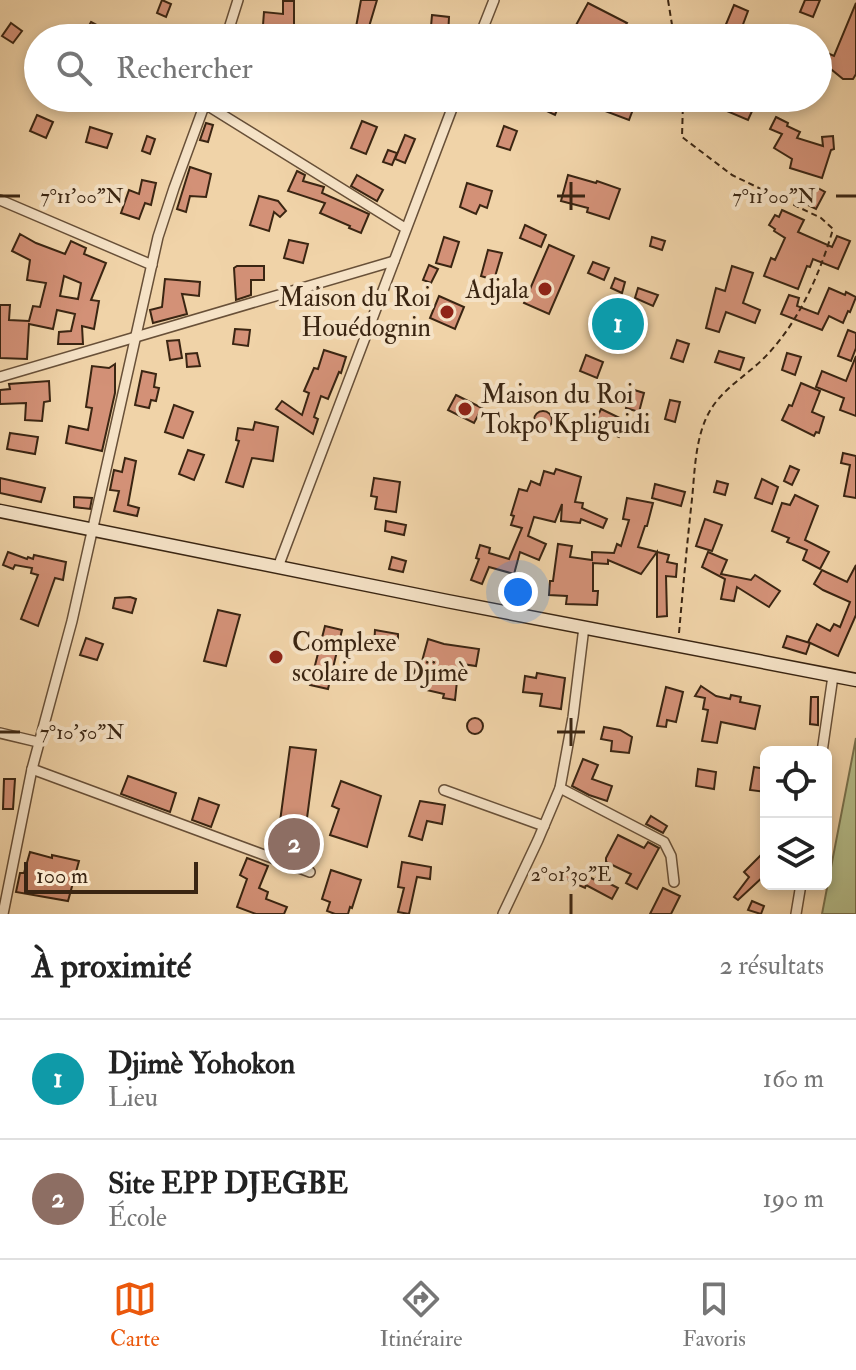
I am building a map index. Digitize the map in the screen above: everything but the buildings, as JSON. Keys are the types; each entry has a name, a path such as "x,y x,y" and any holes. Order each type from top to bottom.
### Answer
{"street":[{"path":"230,24 238,0"},
{"path":"485,24 494,0"},
{"path":"3,914 38,742 72,621 158,237 202,112"},
{"path":"223,112 405,228"},
{"path":"278,567 451,112"},
{"path":"0,200 152,265"},
{"path":"0,377 394,261"},
{"path":"0,511 856,680"},
{"path":"503,914 560,788 584,627"},
{"path":"823,746 833,676"},
{"path":"0,733 38,742"},
{"path":"32,769 310,872"},
{"path":"560,788 664,842 671,856 674,882"},
{"path":"444,790 544,826"},
{"path":"796,914 800,890"}],"path":[{"path":"668,0 672,24"},
{"path":"678,646 700,435 711,409 766,356 791,324 819,269 833,229 821,218 732,175 682,137 683,112"}],"green space":[{"path":"856,738 856,914 822,914 827,890 832,890 832,862"}],"place":[{"name":"Adjala","path":"545,289"},
{"name":"Maison du Roi Houédognin","path":"447,312"},
{"name":"Djimè Yohokon","path":"618,324"},
{"name":"Maison du Roi Tokpo Kpliguidi","path":"465,409"},
{"name":"Complexe scolaire de Djimè","path":"276,657"},
{"name":"Site EPP DJEGBE","path":"294,844"}]}
